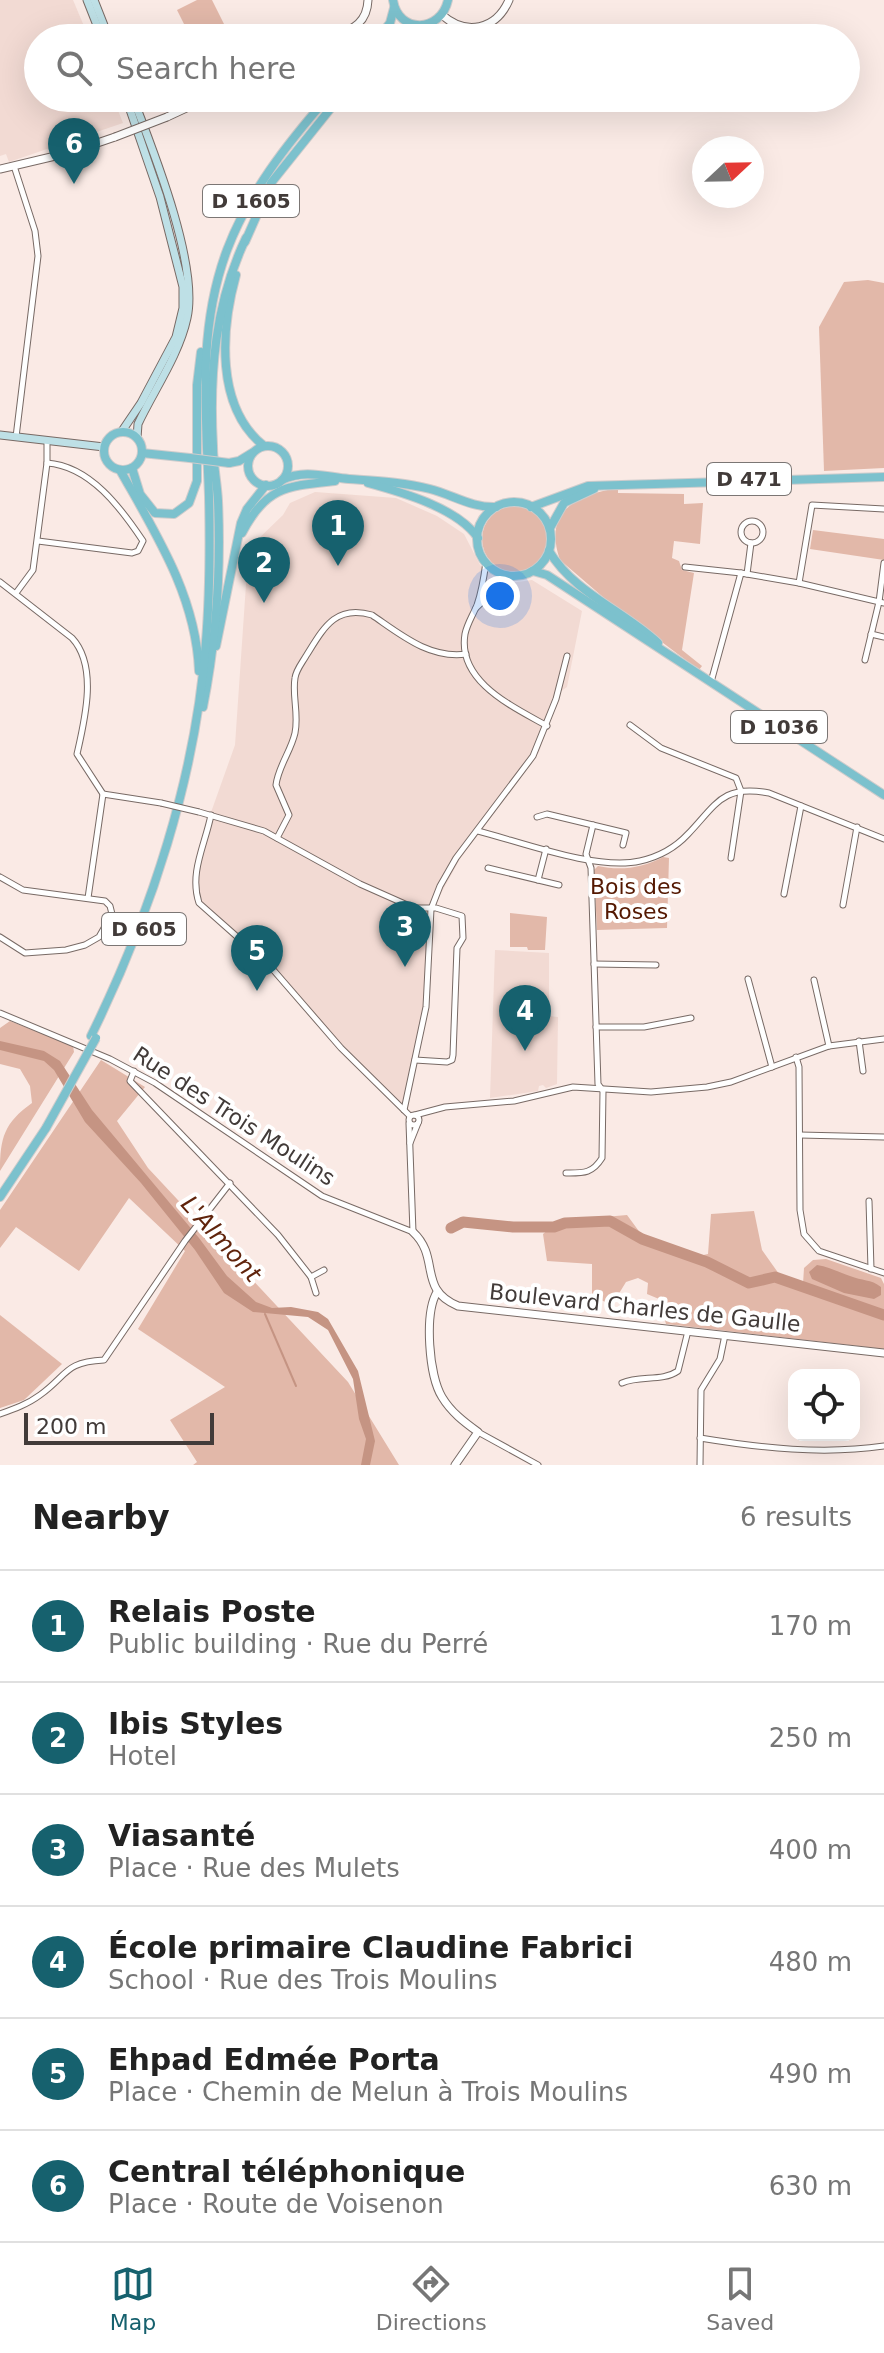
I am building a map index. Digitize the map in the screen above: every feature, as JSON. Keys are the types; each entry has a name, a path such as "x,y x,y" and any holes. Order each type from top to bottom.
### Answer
{"main road":[{"path":"87,0 96,24"},
{"path":"94,0 103,24"},
{"path":"429,24 442,15 448,0"},
{"path":"394,4 403,20 410,24"},
{"path":"389,24 394,4"},
{"path":"131,112 178,256 183,308 176,337 122,431 110,436 104,447 105,459 120,470 169,557 182,587 197,647 198,708"},
{"path":"138,112 185,258 190,291 183,332 138,424 137,438 142,453"},
{"name":"D 1605","path":"206,337 227,251 244,212 263,179 315,112"},
{"name":"D 1605","path":"209,673 218,557 213,389 216,333 233,266 271,183 328,112"},
{"path":"246,238 227,311 225,339 227,371 236,407 254,438 264,446 277,448 295,465 312,473 416,486 477,506 497,507 513,503 531,507 543,517 550,529 549,551 533,571 509,576 497,572 486,562 479,549 478,538 483,520 497,507"},
{"path":"132,468 140,494 155,513 174,514 189,503 197,481 197,385 201,350 206,337"},
{"path":"198,708 206,643 210,551 205,420 206,337"},
{"path":"122,431 137,438"},
{"path":"0,435 104,447"},
{"path":"142,453 229,463 239,461 264,446"},
{"path":"251,476 248,464 253,452"},
{"path":"120,470 132,468 142,453"},
{"path":"282,480 288,469 286,457"},
{"path":"229,463 266,485"},
{"path":"209,673 244,515 266,485 294,475 312,473"},
{"name":"D 471","path":"531,507 580,487 614,484 884,477"},
{"path":"237,542 252,515 274,494 311,481 344,479"},
{"path":"356,480 427,503 464,524 478,538"},
{"name":"D 471","path":"550,529 559,509 571,498 614,484"},
{"name":"D 1036","path":"549,551 574,580 608,607 634,622 675,658"},
{"name":"D 1036","path":"533,571 547,575 884,795"},
{"name":"D 605","path":"0,1197 94,1037 131,961 167,859 187,786 209,673"},
{"name":"D 605","path":"94,1037 162,861 198,708"},
{"name":"D 605","path":"0,1188 44,1126"}],"street":[{"path":"360,24 368,0"},
{"path":"487,24 500,15 509,0"},
{"path":"442,15 453,24"},
{"path":"0,169 68,153 178,112"},
{"path":"14,166 35,231 38,256 16,437"},
{"path":"16,593 33,570 48,441"},
{"path":"38,541 132,553 142,548 143,541 114,503 97,487 64,465 47,463"},
{"path":"799,583 812,505 884,509"},
{"path":"750,521 760,525 763,531 760,539 751,543 740,534 742,526 750,521"},
{"path":"711,682 751,543"},
{"path":"486,562 476,608 465,635 466,654 471,668 485,687 547,726"},
{"path":"865,660 881,603 884,563"},
{"path":"685,567 799,583 881,603"},
{"path":"476,608 509,576"},
{"path":"0,582 72,638 84,655 88,674 77,754 103,794 88,898"},
{"path":"277,838 289,815 276,785 296,729 296,672 325,627 347,612 361,612 372,615 432,652 466,654"},
{"path":"871,634 884,637"},
{"path":"404,1110 426,1007 431,909 445,877 533,756 547,726 567,656"},
{"path":"630,725 661,748 736,778 741,791 731,858"},
{"path":"478,831 589,859 619,863 655,856 670,849 688,835 712,805 741,791 769,793 884,839"},
{"path":"103,794 161,803 252,826 392,899 414,908 436,908 458,914 464,920 463,938 457,948 453,1055 447,1062 415,1060"},
{"path":"784,894 801,806"},
{"path":"537,817 547,814 626,833 623,845"},
{"path":"211,815 195,874 199,903 269,965 341,1048 414,1120"},
{"path":"566,1173 587,1173 602,1158 603,1091 600,1087 589,859 586,854 593,825"},
{"path":"843,905 857,827"},
{"path":"538,880 546,849"},
{"path":"488,868 559,885"},
{"path":"0,877 23,890 105,901 112,914 99,937 66,950 25,953 0,937"},
{"path":"594,964 656,965"},
{"path":"748,979 772,1067"},
{"path":"814,980 829,1046"},
{"name":"Rue des Trois Moulins","path":"0,1013 134,1071 322,1196 413,1232"},
{"path":"596,1027 644,1027 691,1018"},
{"path":"414,1120 445,1107 514,1101 573,1087 683,1091 731,1082 829,1046 884,1039"},
{"path":"859,1041 863,1071"},
{"path":"796,1057 799,1067 800,1210 807,1239 827,1255 884,1273"},
{"path":"134,1071 130,1081 278,1235 311,1277 316,1293"},
{"path":"414,1120 410,1144 413,1232 421,1240 437,1292 432,1303 430,1339 440,1394 452,1411 478,1432 538,1465"},
{"path":"800,1135 863,1134 884,1137"},
{"path":"0,1414 42,1394 70,1366 104,1360 185,1241 230,1183"},
{"path":"869,1201 871,1269"},
{"path":"311,1277 324,1270"},
{"name":"Boulevard Charles de Gaulle","path":"437,1292 446,1301 458,1306 884,1353"},
{"path":"622,1383 634,1378 669,1377 678,1371 688,1331"},
{"path":"700,1465 701,1390 720,1359 725,1335"},
{"path":"455,1465 478,1432"},
{"path":"700,1438 746,1446 832,1451 884,1446"}],"shaded area":[{"path":"0,0 73,0 83,24 24,24 24,112 119,112 123,123 9,162 6,154 0,156"},
{"path":"315,492 396,498 437,516 464,534 480,565 494,577 510,583 532,580 582,611 567,687 560,692 539,752 460,859 433,908 427,1008 406,1112 338,1049 267,965 210,917 197,903 193,889 193,874 204,832 235,745 247,570 255,542 283,515 290,503"},
{"path":"495,950 549,953 549,1016 558,1017 557,1084 546,1088 539,1086 538,1091 490,1098"},
{"path":"0,1041 44,1051 60,1061 92,1110 227,1276 256,1302 272,1308 291,1307 318,1312 328,1319 358,1371 375,1441 370,1465 361,1465 366,1439 359,1419 353,1379 328,1330 308,1317 253,1312 224,1293 195,1250 141,1183 85,1122 54,1070 44,1061 0,1050"},
{"path":"817,1265 874,1283 881,1287 881,1295 874,1299 844,1293 812,1279 809,1272"}],"green space":[{"path":"197,0 212,0 224,24 184,24 177,10"},
{"path":"868,280 884,283 884,468 824,471 819,327 844,282"},
{"path":"618,488 618,493 684,494 684,504 703,503 700,544 674,541 672,558 679,561 682,570 694,573 682,650 702,666 699,670 610,603 560,560 556,529 567,508 589,495"},
{"path":"515,506 528,509 538,516 545,526 548,539 545,552 538,562 528,569 515,572 502,569 492,562 485,552 482,539 485,526 492,516 502,509"},
{"path":"813,530 884,539 884,560 810,549"},
{"name":"Bois des Roses","path":"663,857 669,858 667,928 597,930 594,870 598,866 639,866"},
{"path":"510,913 547,917 545,950 510,947"},
{"path":"10,1021 73,1046 74,1052 0,1171 6,1132 15,1117 32,1103 30,1086 20,1069 0,1064 0,1028"},
{"path":"101,1060 145,1087 117,1121 148,1168 348,1382 399,1465 193,1465 197,1462 170,1420 225,1387 138,1329 185,1251 129,1198 79,1271 16,1227 0,1248 0,1210"},
{"path":"754,1211 762,1250 779,1274 803,1284 804,1268 813,1260 826,1259 881,1278 884,1284 884,1349 666,1324 659,1299 647,1294 648,1283 638,1278 626,1282 615,1300 605,1302 592,1295 592,1264 547,1261 543,1234 559,1221 627,1215 641,1234 699,1256 708,1254 711,1214"},
{"path":"0,1315 62,1364 24,1400 0,1408"}],"waterway":[{"path":"451,1228 463,1222 554,1227 565,1223 610,1221 642,1239 707,1262 749,1283 775,1277 884,1315"},
{"path":"265,1314 296,1386"}],"place":[{"name":"Central téléphonique","path":"74,184"},
{"name":"Relais Poste","path":"338,566"},
{"name":"Ibis Styles","path":"264,603"},
{"name":"Viasanté","path":"405,967"},
{"name":"Ehpad Edmée Porta","path":"257,991"},
{"name":"École primaire Claudine Fabrici","path":"525,1051"}],"water label":[{"name":"L'Almont","path":"221,1239"}]}
